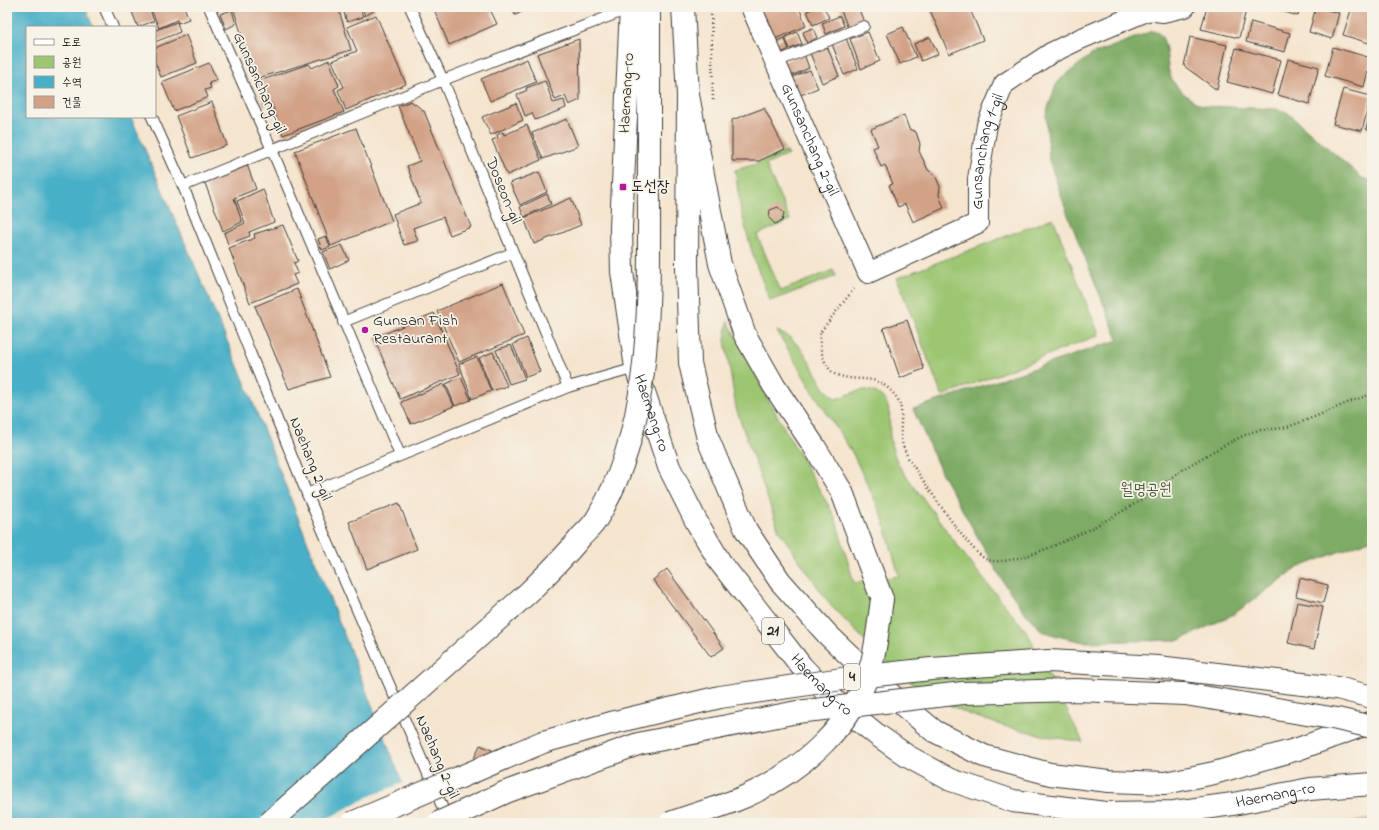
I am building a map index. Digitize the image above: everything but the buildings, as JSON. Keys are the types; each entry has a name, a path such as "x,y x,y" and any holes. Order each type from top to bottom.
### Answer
{"main road":[{"path":"269,823 528,593 567,554 596,521 620,473 632,436 644,365 648,289 649,168 637,7"},
{"name":"Haemang-ro","path":"637,7 621,228 622,272 636,368 669,468 696,521 720,562 802,666 847,710 907,756 951,780 1013,801 1105,813 1172,818 1310,789 1372,784"},
{"name":"21","path":"683,7 688,96 687,266 690,363 708,440 746,530 780,581 828,635 890,694 934,731 984,756 1050,774 1109,781 1165,783 1214,773 1298,749 1372,722"},
{"path":"670,823 744,797 784,776 828,739 844,720 860,695 872,663 882,599 842,492 814,446 774,386 745,335 720,264 688,96"},
{"name":"4","path":"352,823 543,742 611,723 720,697 849,678 931,669 1049,661 1158,667 1336,688 1372,697"},
{"name":"4","path":"441,817 638,744 797,712 955,694 1076,690 1185,694 1337,719 1372,727"}],"street":[{"name":"Gunsanchang 2-gil","path":"751,7 868,273"},
{"path":"1152,9 1164,12 1185,7"},
{"name":"Gunsanchang 1-gil","path":"868,273 978,223 978,178 987,125 1004,84 1068,44 1152,9"}],"lane":[{"path":"104,7 113,26"},
{"name":"Gunsanchang-gil","path":"209,7 272,150"},
{"name":"Doseon-gil","path":"410,7 443,80 512,253 568,387"},
{"path":"183,186 443,80 637,7"},
{"path":"776,62 864,26"},
{"name":"Naehang 2-gil","path":"152,118 183,186 307,494 441,817"},
{"path":"272,150 400,455"},
{"path":"343,322 512,253"},
{"path":"307,494 568,387 636,368"}],"path":[{"path":"711,7 714,104"},
{"path":"868,273 821,332 821,352 828,368 836,375 869,378 886,386 898,400 902,415 901,433 903,448 909,460 971,548 987,560 1005,562 1029,555 1071,538 1114,517 1144,498 1189,465 1253,432 1287,427 1346,402 1372,394"}],"green space":[{"name":"월명공원","path":"1152,31 1158,33 1162,37 1165,44 1168,67 1172,80 1182,92 1191,99 1206,106 1277,109 1287,112 1362,178 1372,181 1372,539 1297,568 1234,614 1180,640 1084,642 1042,631 1026,614 1005,585 942,474 913,409 1118,340 1068,215 1049,160 1046,114 1057,82 1091,55"},
{"path":"786,151 788,154 766,165 790,220 757,235 781,291 833,270 836,276 770,301 754,259 741,211 735,170 759,163"},
{"path":"1053,218 1099,335 942,396 897,278"},
{"path":"728,321 766,396 835,517 854,583 899,576 882,515 852,452 813,392 777,331 791,338 803,351 825,389 836,399 859,391 868,390 884,399 889,411 891,444 899,466 972,565 1027,632 1083,742 1046,736 1004,726 968,714 922,691 889,665 831,606 779,531 736,408 725,340"}],"water":[{"path":"7,7 85,7 93,26 26,26 26,118 131,118 246,385 413,810 410,823 7,823"}],"pier":[{"path":"405,782 415,809 412,823 319,823 370,796"}],"place":[{"name":"도선장","path":"623,187"},
{"name":"Gunsan Fish Restaurant","path":"365,330"}]}
